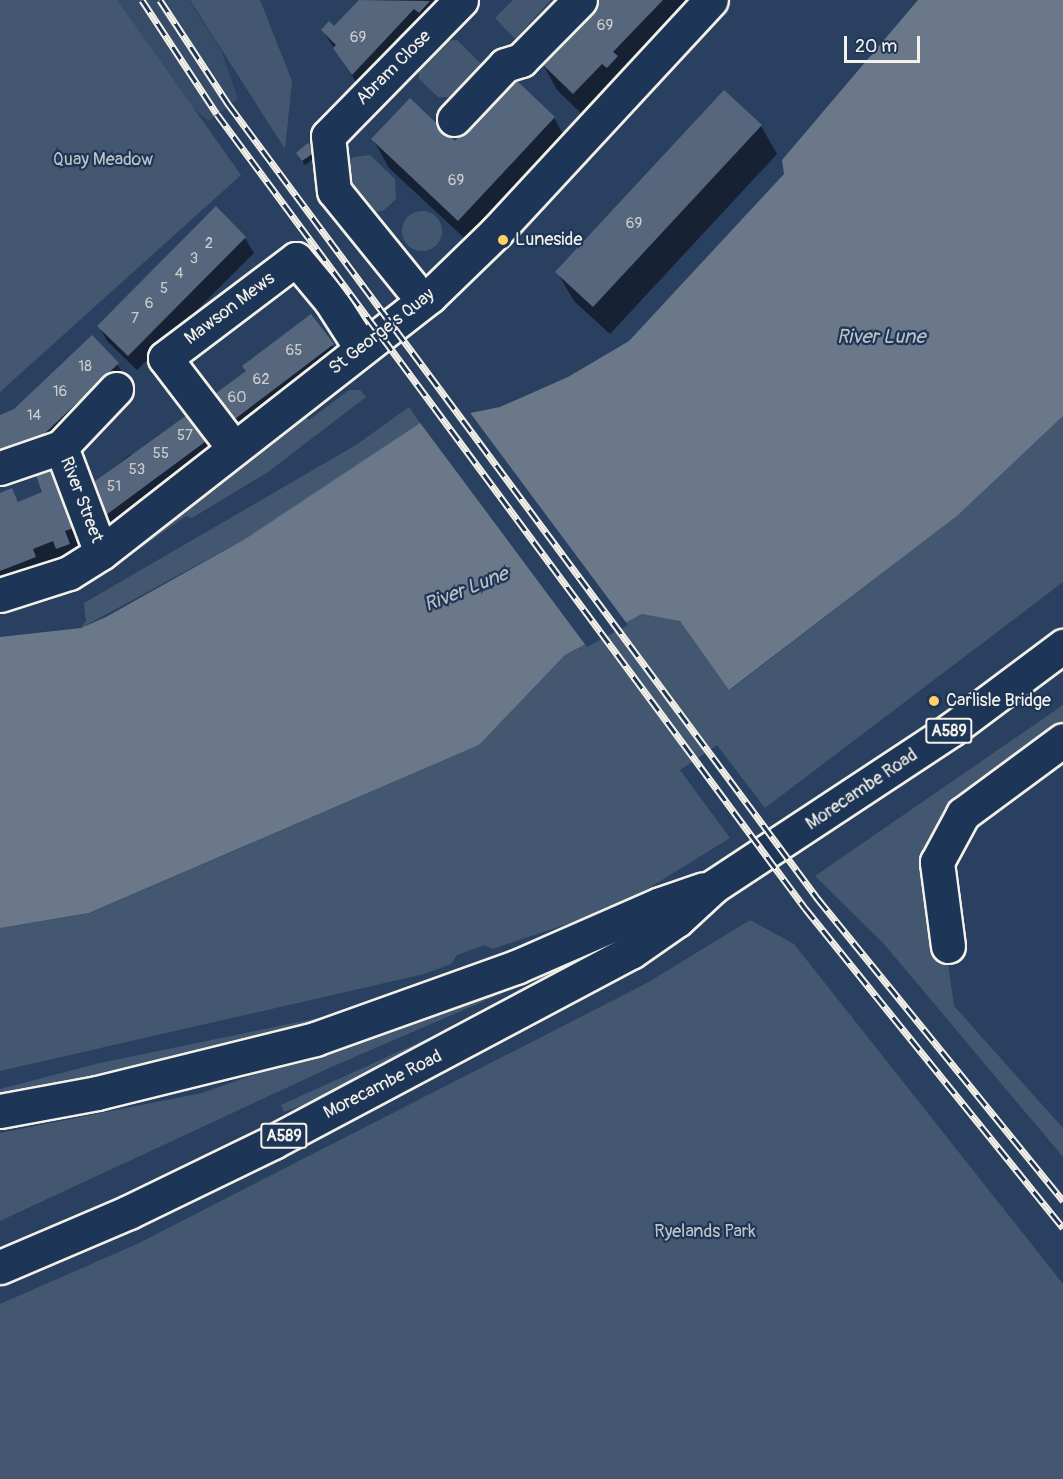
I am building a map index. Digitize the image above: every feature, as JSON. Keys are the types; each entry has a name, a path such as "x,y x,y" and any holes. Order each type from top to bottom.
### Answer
{"street":[{"name":"Abram Close","path":"411,286 334,191 328,136 461,0"},
{"path":"454,119 505,65 522,60 580,0"},
{"name":"St George's Quay","path":"0,595 69,573 101,553 233,447 430,296 496,232 711,0"},
{"name":"Mawson Mews","path":"233,447 165,358 296,259 331,301 361,348"},
{"name":"River Street","path":"0,468 61,447 116,389"},
{"name":"River Street","path":"61,447 101,553"},
{"name":"Morecambe Road","path":"0,1268 129,1212 263,1147 548,999 650,939 677,920 714,886 952,729 1063,646"},
{"path":"948,946 937,862 963,814 1063,740"},
{"name":"Morecambe Road","path":"0,1111 97,1093 315,1039 516,967 660,904 714,886"}],"shaded area":[{"path":"93,0 189,0 221,50 238,99 208,121 130,52"}],"green space":[{"name":"Quay Meadow","path":"0,0 117,0 241,175 0,392"},
{"path":"190,0 260,0 292,81 285,149"},
{"path":"513,0 551,0 515,39 495,18"},
{"path":"457,40 483,66 453,97 438,97 419,79 418,59 434,42"},
{"path":"370,155 395,179 396,199 383,211 369,212 345,182 344,166 353,157"},
{"path":"422,211 430,212 436,217 441,223 441,239 436,245 430,250 422,251 414,250 408,245 403,239 402,231 403,223 408,217 414,212"},
{"path":"349,390 360,390 366,397 268,472 192,518 186,516 114,567 60,597 57,592 88,576 305,416 309,420"},
{"path":"409,407 420,423 245,539 81,628 86,621 84,603 356,445"},
{"path":"1063,416 1063,582 765,808 717,745 680,770 730,838 641,893 576,921 492,949 485,945 457,955 451,964 424,974 0,1071 0,928 90,913 479,745 565,655 642,614 680,620 730,690 957,516"},
{"path":"1063,705 1063,732 933,857 954,1006 1063,1128 1063,1157 884,944 815,876"},
{"name":"Ryelands Park","path":"750,920 794,944 1063,1284 1063,1479 0,1479 0,1304 137,1244 647,983"},
{"path":"509,984 512,989 329,1068 0,1221 0,1133 202,1093"},
{"path":"513,1000 341,1091 284,1112 281,1105"},
{"path":"352,1011 153,1063 0,1095 0,1089 100,1063"}],"water":[{"name":"River Lune","path":"918,0 1063,0 1063,416 957,516 729,690 680,621 642,614 565,655 479,745 89,913 0,928 0,637 81,628 106,617 245,539 420,423 500,407 568,377 629,341 784,174 782,160"}],"pier":[{"path":"468,410 628,625 587,647 418,420"}],"building":[{"path":"359,0 430,1 419,13 414,9 352,75 333,48 336,45 321,30 329,21 334,26"},
{"path":"598,0 663,0 613,52 618,56 607,68 602,64 573,94 539,61"},
{"path":"514,78 555,117 458,221 371,139 410,98 455,141"},
{"path":"724,90 762,125 593,307 555,272"},
{"path":"308,143 315,152 302,161 296,153"},
{"path":"216,206 246,237 128,356 97,326"},
{"path":"311,314 334,344 227,425 208,399 246,371 242,366"},
{"path":"92,335 119,363 41,437 0,455 0,415 14,409"},
{"path":"194,410 213,436 106,515 95,512 84,489"},
{"path":"58,461 82,525 65,531 70,544 56,549 53,541 33,549 36,557 0,571 0,493 12,488 18,502 42,492 34,470"}],"railway":[{"path":"142,0 217,114 805,908 1063,1228"},
{"path":"160,0 229,105 818,899 1063,1201"}],"place":[{"name":"Luneside","path":"503,240"},
{"name":"Carlisle Bridge","path":"934,701"}]}
